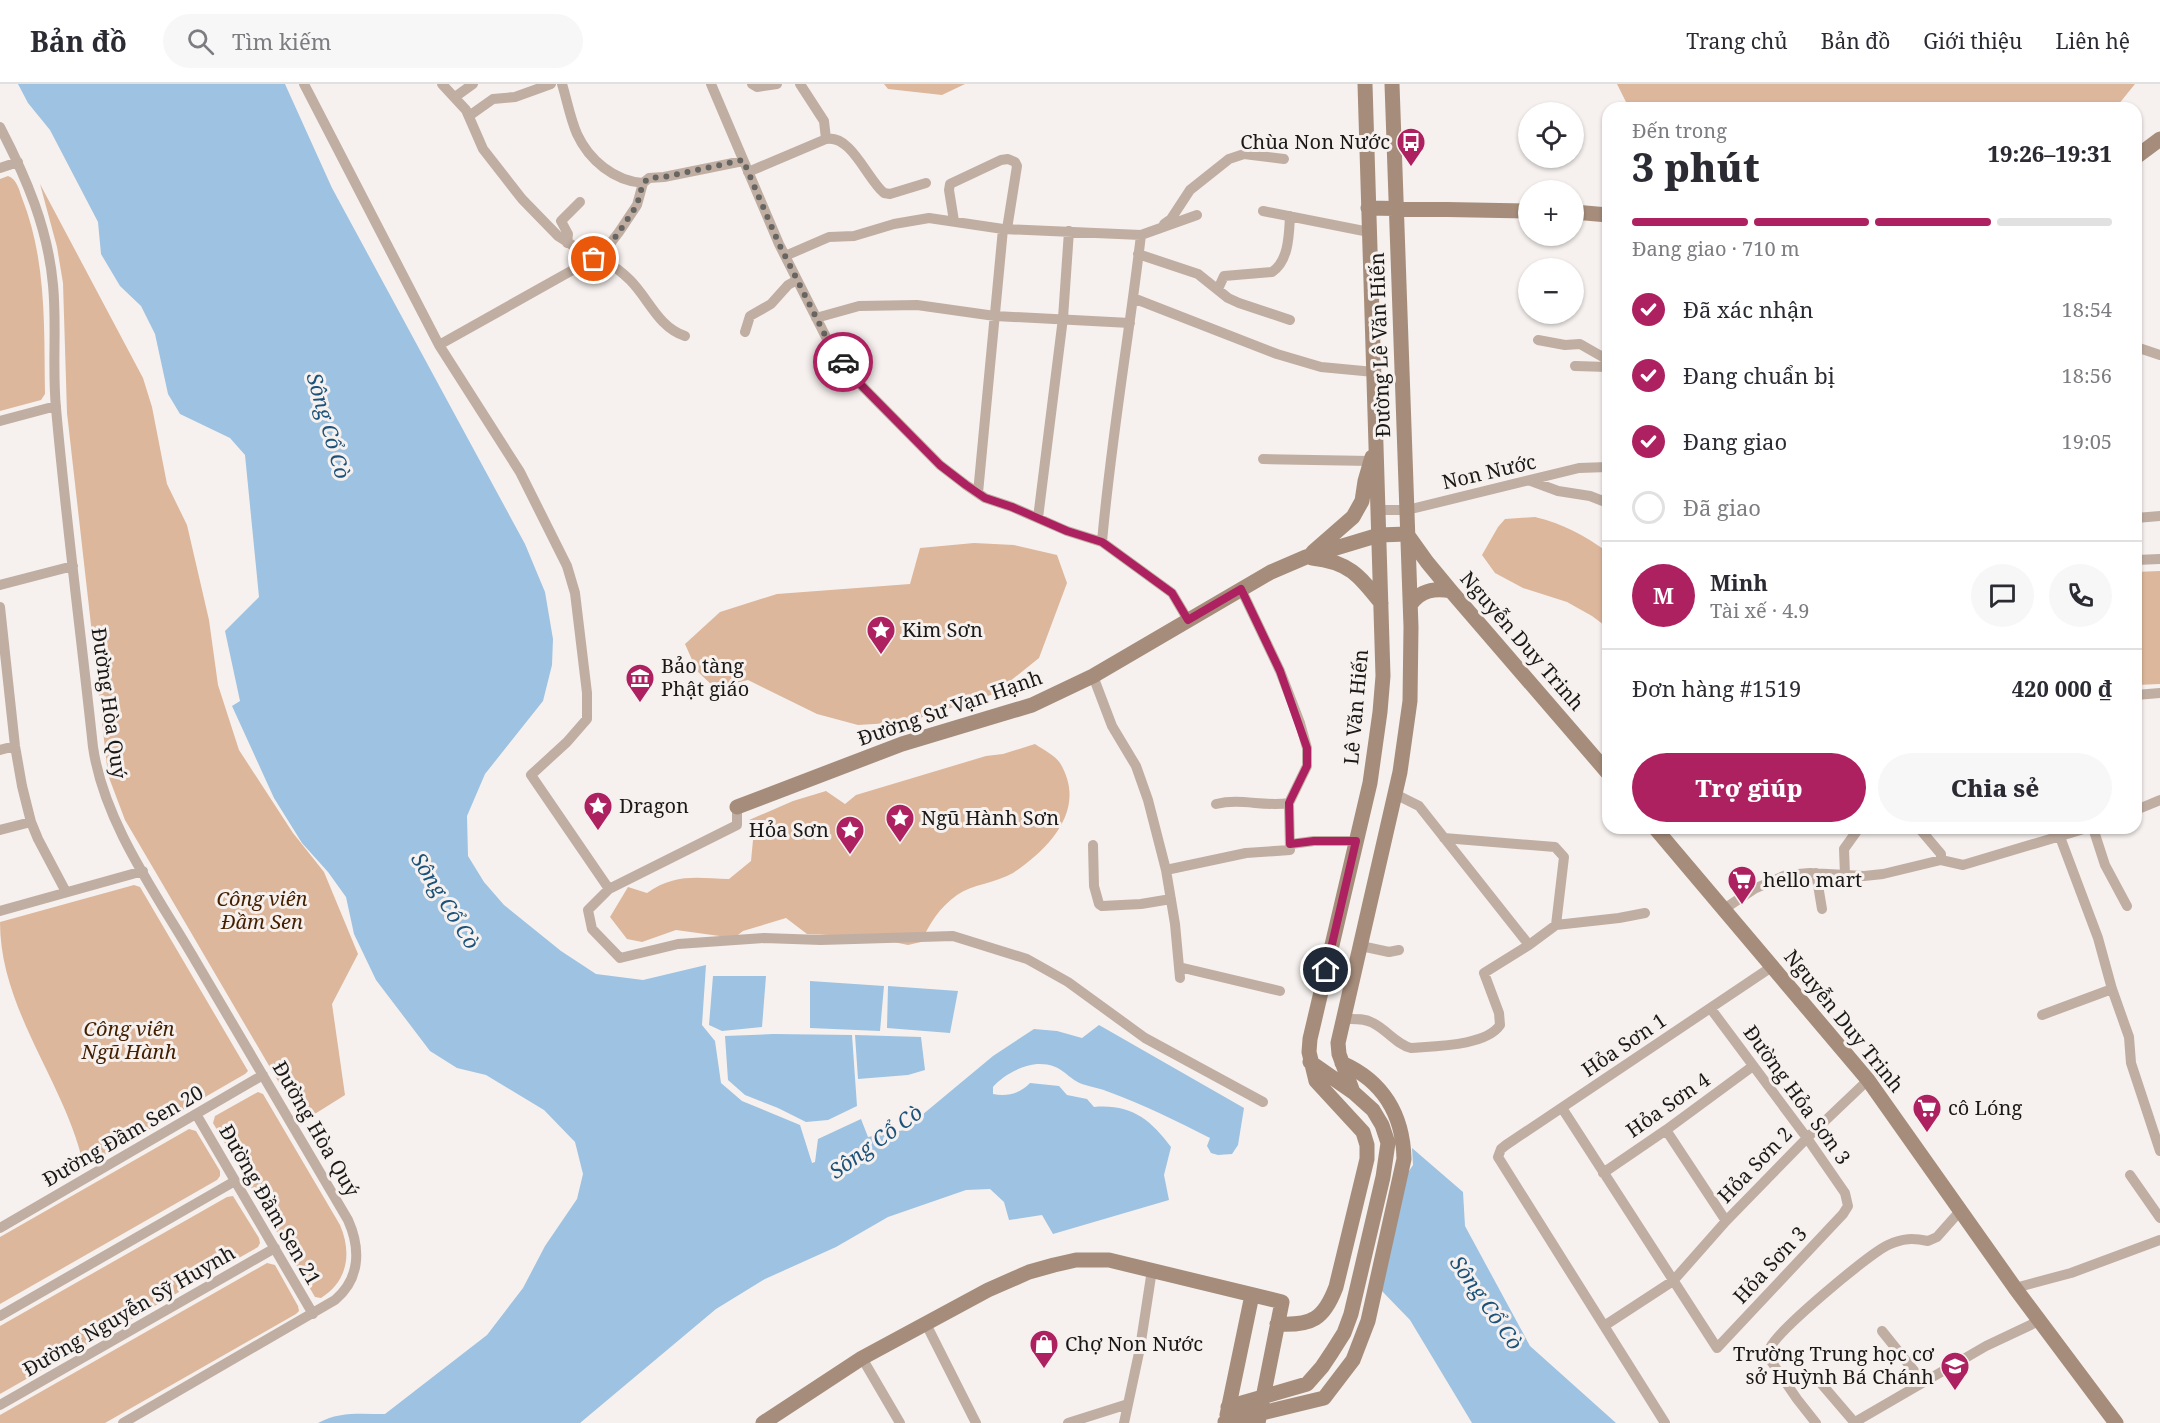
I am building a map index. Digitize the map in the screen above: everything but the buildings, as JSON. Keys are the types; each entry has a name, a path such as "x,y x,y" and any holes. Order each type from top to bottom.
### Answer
{"main road":[{"name":"Đường Lê Văn Hiến","path":"1365,84 1374,372"},
{"name":"Đường Lê Văn Hiến","path":"1392,84 1411,604"},
{"path":"2142,152 2160,139"},
{"path":"1368,208 1518,211"},
{"path":"1584,213 1602,214"},
{"name":"Lê Văn Hiến","path":"1310,1062 1310,1039 1370,783 1380,712 1383,676 1374,372"},
{"path":"1306,557 1353,517 1362,501 1376,445"},
{"name":"Đường Sư Vạn Hạnh","path":"737,807 902,744 1032,705 1093,676 1270,572 1306,557 1379,535 1407,534"},
{"name":"Nguyễn Duy Trinh","path":"1407,534 1451,591 1602,766"},
{"path":"1306,557 1331,560 1358,574 1381,603"},
{"path":"1353,1092 1342,1063 1338,1043 1395,794 1410,701 1411,604 1416,596 1430,590 1451,591"},
{"name":"Nguyễn Duy Trinh","path":"1660,834 1868,1080 2015,1288 2116,1423"},
{"path":"1226,1417 1263,1397 1307,1384 1322,1367 1344,1333 1351,1314 1383,1177 1388,1143 1382,1125 1373,1110 1353,1092 1310,1062"},
{"path":"1277,1324 1291,1325 1310,1321 1321,1315 1329,1305 1336,1287 1365,1166 1367,1144 1363,1132 1316,1081 1310,1062"},
{"path":"1226,1417 1259,1418 1324,1398 1353,1360 1368,1321 1404,1160 1404,1143 1399,1121 1392,1107 1360,1071 1342,1063"},
{"path":"764,1423 862,1358 988,1290 1029,1272 1076,1260 1109,1260 1282,1302 1259,1418"},
{"path":"1226,1417 1252,1295"},
{"path":"1329,1305 1351,1314"}],"street":[{"path":"304,84 439,345 520,472 567,566 575,593 587,693 587,718 567,742 531,775 609,889 588,910 592,929 620,958 678,944 764,938 822,940 953,936 1027,959 1068,982 1145,1038 1263,1102"},
{"path":"442,84 469,116 478,139 494,165 548,227 567,243 615,267 631,281 671,330 685,336"},
{"path":"455,97 473,84"},
{"path":"469,116 493,99 515,98 551,84"},
{"path":"561,84 577,133 588,153 612,173 643,183"},
{"path":"711,84 785,256 838,357 859,383 940,465 978,493 985,498 1067,531 1102,542 1172,593 1188,620"},
{"path":"752,84 762,87 777,84"},
{"path":"806,86 814,109 824,121 826,139"},
{"name":"Đường Hòa Quý","path":"0,127 18,162 37,211 51,273 56,406 93,747 99,779 109,809 143,872 348,1220 356,1239 358,1258 349,1285 335,1300 123,1423"},
{"path":"748,171 826,139 838,139 846,144 884,193 890,194 926,183"},
{"path":"1156,229 1171,219 1190,190 1229,159 1244,154 1284,159"},
{"path":"954,221 950,184 1000,160 1008,159 1015,162 1017,166 1005,229 995,316 978,493"},
{"path":"439,345 597,258 637,205 643,183 649,178 664,177 743,160"},
{"path":"0,168 18,162"},
{"path":"567,243 568,234 561,220 580,202"},
{"path":"1263,211 1369,232"},
{"path":"785,256 829,237 854,236 894,224 930,218 1005,229 1141,235 1197,215"},
{"path":"1218,289 1224,276 1272,272 1278,268 1286,250 1290,216"},
{"path":"1038,519 1063,318 1069,231"},
{"path":"1102,542 1108,474 1141,235"},
{"path":"1138,254 1198,274 1239,303 1290,320"},
{"path":"745,332 750,316 771,304 788,285 797,280"},
{"path":"1133,298 1277,354 1321,367 1374,372"},
{"path":"816,318 859,306 917,305 995,316 1130,323"},
{"path":"1538,340 1565,345 1580,344 1602,357"},
{"path":"2142,349 2160,355"},
{"path":"1575,366 1602,367"},
{"path":"0,421 56,406"},
{"path":"1263,459 1371,461"},
{"name":"Non Nước","path":"1379,510 1407,510 1579,468 1602,467"},
{"path":"1531,481 1558,491 1602,500"},
{"path":"2142,518 2160,516"},
{"path":"2142,560 2160,559"},
{"path":"0,585 73,566"},
{"path":"1166,870 1246,852 1290,850 1289,803 1307,766 1307,748 1280,671 1241,589"},
{"path":"0,607 3,669 18,770 31,822 66,892"},
{"path":"1093,676 1112,726 1136,766 1148,800 1166,870 1180,973 1280,991"},
{"path":"2142,694 2160,693"},
{"path":"0,750 15,746"},
{"path":"1395,794 1419,806 1529,945"},
{"path":"2142,808 2160,800"},
{"path":"1216,804 1236,801 1261,805 1289,803"},
{"name":"Đường Sư Vạn Hạnh","path":"609,889 737,825 737,807"},
{"path":"0,830 31,822"},
{"path":"1845,875 1844,849 1855,834"},
{"path":"1924,834 1941,854 1941,860"},
{"path":"1724,909 1770,881 1786,875 1883,874 1941,860 1963,865 2069,834"},
{"path":"2094,834 2105,865 2127,906"},
{"path":"2060,837 2100,945 2129,1037 2131,1063 2160,1151"},
{"path":"1444,838 1555,847 1564,857 1556,925"},
{"path":"1290,844 1314,841 1356,841"},
{"path":"1093,845 1094,886 1099,904 1116,906 1171,899"},
{"path":"0,910 143,872"},
{"path":"1816,873 1822,909"},
{"path":"1344,1019 1361,1019 1373,1023 1403,1046 1411,1048 1472,1041 1491,1035 1501,1022 1484,973 1556,925 1645,913"},
{"path":"1361,946 1389,952 1399,950"},
{"name":"Hỏa Sơn 1","path":"1604,1326 1498,1157 1506,1145 1773,966"},
{"path":"2042,1015 2077,1000 2112,989"},
{"name":"Đường Hỏa Sơn 3","path":"1711,1009 1807,1138 1845,1193 1848,1206"},
{"name":"Hỏa Sơn 4","path":"1603,1173 1753,1066"},
{"name":"Đường Đầm Sen 20","path":"0,1228 263,1076"},
{"name":"Hỏa Sơn 2","path":"1604,1326 1673,1281 1726,1221 1807,1138 1868,1080"},
{"path":"1562,1108 1673,1281"},
{"name":"Đường Đầm Sen 21","path":"196,1114 313,1314"},
{"path":"1666,1130 1726,1221"},
{"path":"2130,1175 2160,1218"},
{"path":"0,1316 235,1181"},
{"name":"Hỏa Sơn 3","path":"1673,1281 1717,1348 1848,1206"},
{"path":"1815,1423 1771,1361 1768,1355 1770,1347 1798,1317 1872,1253 1906,1238 1928,1241 1937,1237 1960,1211"},
{"path":"2015,1288 2071,1273 2160,1240"},
{"name":"Đường Nguyễn Sỹ Huynh","path":"0,1405 275,1248"},
{"path":"1124,1423 1152,1270"},
{"path":"1819,1381 1855,1423 1986,1346 2039,1321"},
{"path":"926,1324 976,1423"},
{"path":"1604,1326 1665,1423"},
{"path":"1882,1330 1923,1382"},
{"path":"862,1358 899,1423"},
{"path":"1068,1423 1128,1404"}],"green space":[{"path":"884,84 965,84 942,95 888,89"},
{"path":"1617,84 2135,84 2120,102 1626,102"},
{"path":"8,176 16,182 19,188 36,246 44,320 45,394 41,400 0,411 0,179"},
{"name":"Công viên Đầm Sen","path":"40,184 143,378 152,407 167,484 187,525 209,620 218,685 239,750 293,833 324,872 358,954 332,1004 345,1095 302,1122 125,820 108,775 67,413 63,283 57,247"},
{"path":"1535,517 1573,531 1602,548 1602,624 1567,602 1523,588 1495,573 1482,555 1505,519"},
{"path":"974,543 1014,545 1057,555 1067,583 1039,658 994,694 907,722 858,725 817,714 748,680 715,688 697,671 685,644 720,612 777,594 910,584 920,548"},
{"path":"2160,571 2160,684 2142,685 2142,572"},
{"name":"Ngũ Hành Sơn","path":"1035,744 1058,760 1067,780 1070,796 1067,812 1060,826 1039,852 1013,873 970,888 945,905 921,942 908,945 869,937 807,934 786,918 743,931 734,938 676,930 642,942 627,939 610,917 628,887 647,893 667,882 686,878 729,879 751,861 753,840 749,820 793,801 826,791 845,804 856,795 986,756 1003,754"},
{"name":"Công viên Ngũ Hành","path":"134,885 140,887 248,1071 84,1167 63,1106 22,1016 11,986 3,955 0,922"},
{"path":"258,1092 263,1094 344,1235 346,1256 342,1275 330,1291 321,1298 315,1297 213,1123 215,1116"},
{"path":"189,1129 196,1131 220,1171 217,1180 0,1304 0,1237"},
{"path":"233,1196 259,1238 258,1247 0,1394 0,1326 227,1197"},
{"path":"267,1263 275,1265 298,1306 299,1311 296,1314 105,1423 0,1423 0,1415"}],"water":[{"name":"Sông Cổ Cò","path":"18,84 285,84 332,188 525,544 545,592 553,639 552,665 543,701 485,774 467,816 468,856 484,882 504,905 561,951 596,974 643,980 706,965 702,1025 715,1041 721,1083 742,1101 800,1125 812,1163 815,1162 818,1139 861,1119 868,1137 904,1130 993,1056 1034,1029 1057,1031 1082,1038 1099,1025 1244,1108 1238,1145 1232,1154 1211,1153 1207,1146 1210,1138 1135,1102 1082,1084 1058,1068 1045,1064 1025,1066 997,1083 993,1087 993,1094 1013,1093 1030,1083 1059,1086 1067,1095 1087,1099 1094,1107 1119,1108 1139,1115 1147,1121 1171,1147 1164,1175 1169,1200 1053,1234 1042,1215 1009,1220 1004,1202 990,1189 966,1190 888,1217 836,1247 765,1279 716,1309 580,1423 318,1423 342,1415 385,1414 487,1335 523,1288 545,1246 577,1199 583,1174 575,1142 544,1110 486,1075 457,1068 430,1051 376,980 354,934 346,897 328,872 302,843 274,798 232,706 240,701 225,631 259,597 245,455 230,438 180,414 168,394 155,334 141,306 120,286 101,254 98,222 50,130 28,103"},
{"path":"713,976 766,976 762,1027 722,1031 709,1025"},
{"path":"810,981 884,986 880,1031 810,1028"},
{"path":"888,986 958,991 950,1033 887,1028"},
{"path":"852,1035 857,1106 828,1120 806,1122 745,1095 728,1080 725,1036"},
{"path":"855,1035 921,1037 925,1070 908,1075 858,1079"},
{"name":"Sông Cổ Cò","path":"1412,1148 1463,1192 1465,1226 1530,1346 1616,1423 1472,1423 1410,1320 1380,1289 1405,1177 1413,1165"}],"way so far":[{"path":"594,259 600,258 619,232 637,205 643,183 649,178 664,177 743,160 779,244 826,337 843,362"}],"place":[{"name":"Chùa Non Nước","path":"1411,168"},
{"name":"Kim Sơn","path":"881,656"},
{"name":"Bảo tàng Phật giáo","path":"640,704"},
{"name":"Dragon","path":"598,832"},
{"name":"Ngũ Hành Sơn","path":"900,844"},
{"name":"Hỏa Sơn","path":"850,856"},
{"name":"hello mart","path":"1742,906"},
{"name":"cô Lóng","path":"1927,1134"},
{"name":"Chợ Non Nước","path":"1044,1370"},
{"name":"Trường Trung học cơ sở Huỳnh Bá Chánh","path":"1955,1392"}],"route":[{"path":"843,362 859,383 940,465 966,485 985,498 1067,531 1102,542 1172,593 1188,620 1241,589 1256,616 1280,671 1307,748 1307,766 1289,803 1290,844 1314,841 1356,841 1326,970"}]}
